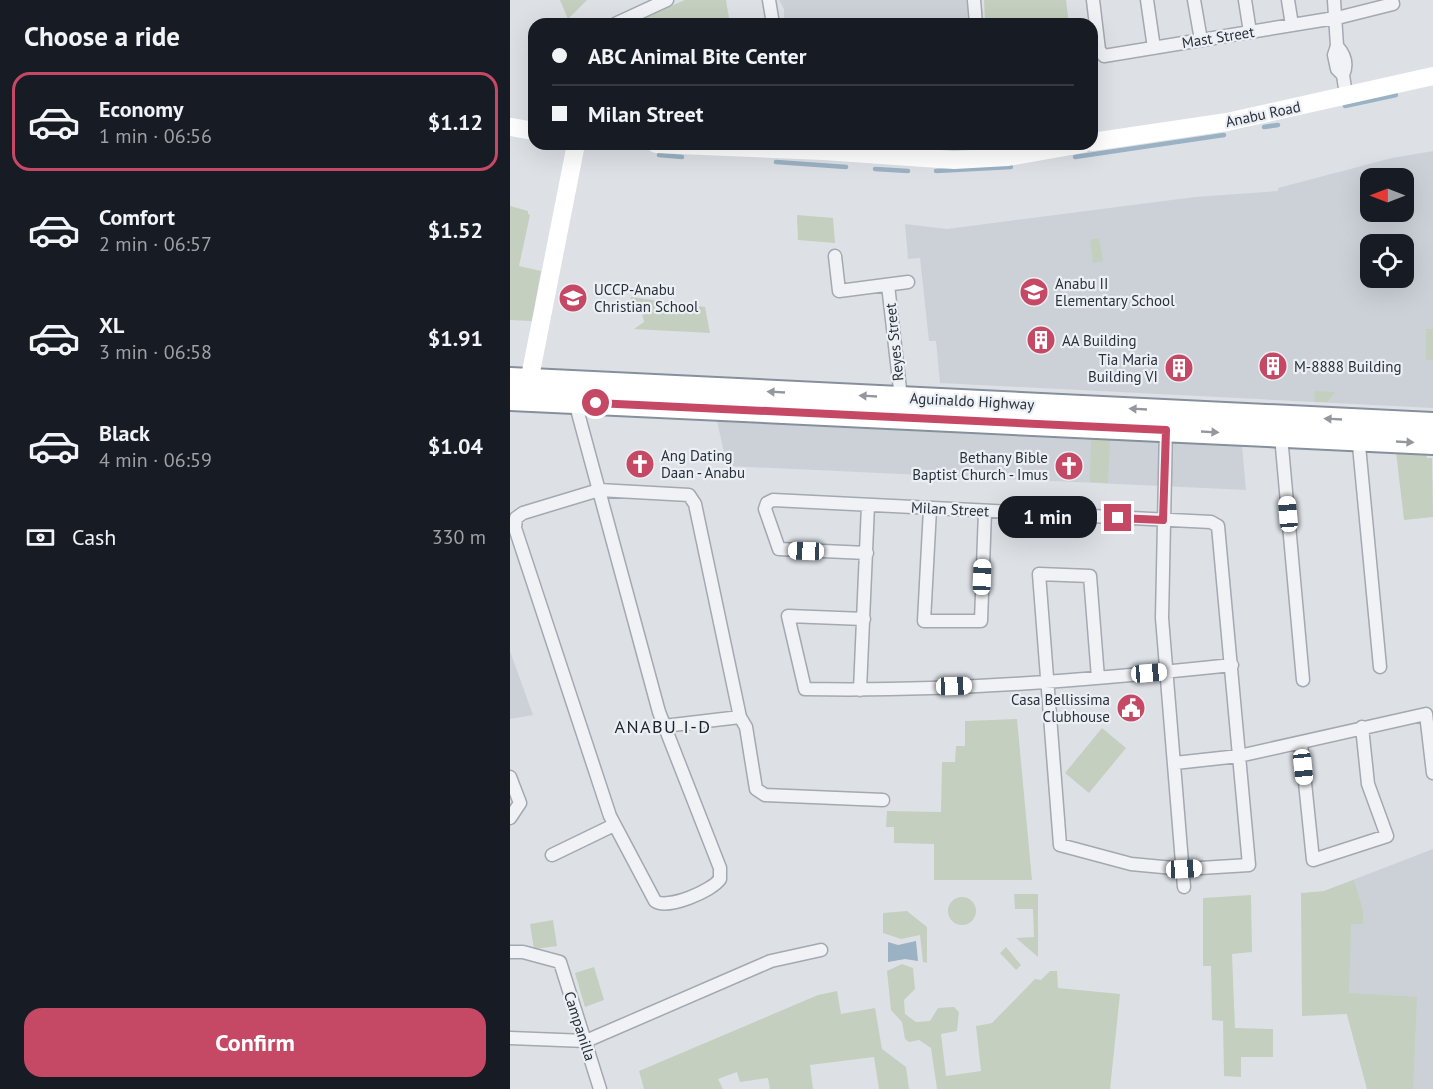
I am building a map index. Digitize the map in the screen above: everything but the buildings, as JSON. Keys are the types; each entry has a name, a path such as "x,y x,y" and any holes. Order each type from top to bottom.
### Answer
{"highway":[{"name":"Aguinaldo Highway","path":"519,389 1359,430 1433,443"},
{"name":"Aguinaldo Highway","path":"834,404 901,398 1166,421 1281,436 1433,424"}],"street":[{"path":"628,18 667,0"},
{"path":"769,0 772,18"},
{"path":"974,0 976,18"},
{"name":"Mast Street","path":"1093,0 1096,18"},
{"path":"1147,0 1154,48"},
{"path":"1194,0 1201,40"},
{"path":"1245,0 1250,32"},
{"path":"1288,0 1292,25"},
{"path":"1334,0 1337,46 1335,61 1337,69 1343,75 1346,95"},
{"name":"Mast Street","path":"1098,34 1101,55 1292,25 1335,17 1392,2"},
{"name":"Anabu Road","path":"1098,141 1227,122 1433,76"},
{"path":"510,127 528,130"},
{"path":"519,389 575,150"},
{"path":"821,150 936,160 1008,150"},
{"path":"835,256 839,291 908,282"},
{"name":"Reyes Street","path":"888,285 901,398"},
{"path":"575,392 599,490 664,726 720,868 720,879 711,888 668,905 658,904 614,825 515,528 516,518 523,513 599,490 684,493 693,499 740,717 746,727 758,792 765,795 883,800"},
{"path":"1166,421 1162,598 1184,887"},
{"path":"1359,430 1380,667"},
{"path":"1281,436 1303,680"},
{"name":"Milan Street","path":"867,553 779,549 765,509 770,501 1211,522 1218,526 1232,664"},
{"path":"860,690 868,505"},
{"path":"930,509 924,621 981,621 985,511"},
{"path":"864,619 788,616 805,689 860,690 1048,683 1168,672 1232,664 1249,866 1184,869 1131,864 1060,845 1048,683 1039,574 1090,576 1098,678"},
{"path":"1175,763 1239,756 1301,744 1362,727 1426,714 1433,773"},
{"path":"664,726 740,717"},
{"path":"1301,744 1313,860 1387,836 1368,784 1362,727"},
{"path":"510,777 520,803 510,818"},
{"path":"552,855 614,825"},
{"path":"510,1038 586,1041 771,961 822,950"},
{"name":"Campanilla","path":"510,952 523,952 560,962 600,1089"}],"shaded area":[{"path":"779,0 967,0 968,18 784,18 784,9"},
{"path":"1433,151 1433,408 940,383 936,341 929,341 920,258 908,259 905,224 947,229 1195,197 1278,191 1278,188 1392,158"},
{"path":"717,421 1242,446 1246,490 727,466"},
{"path":"510,651 533,715 510,719"},
{"path":"1433,849 1433,1089 1367,1089 1329,948 1324,891"}],"green space":[{"path":"560,0 587,0 569,18"},
{"path":"685,0 726,0 729,18 643,18"},
{"path":"984,0 1066,0 1068,18 985,18"},
{"path":"510,206 528,211 530,215 519,266 541,271 532,321 510,320"},
{"path":"797,215 833,218 835,243 798,240"},
{"path":"1099,238 1103,261 1093,263 1090,240"},
{"path":"631,297 705,307 710,333 634,329 644,322 642,313 630,307"},
{"path":"1426,329 1433,329 1433,360 1426,360"},
{"path":"1314,391 1335,392 1327,402 1315,402"},
{"path":"1091,439 1110,440 1108,483 1090,482"},
{"path":"1396,452 1426,454 1427,458 1432,458 1433,517 1404,520"},
{"path":"1017,719 1032,880 934,880 934,844 894,843 894,827 886,827 887,811 941,812 942,762 955,762 956,746 965,746 965,721"},
{"path":"1102,728 1126,748 1089,793 1065,773"},
{"path":"1354,880 1363,911 1363,924 1351,924 1349,993 1417,997 1413,1089 1367,1089 1347,1014 1302,1016 1301,893 1324,891"},
{"path":"1014,894 1038,894 1038,957 1016,938 1034,937 1033,909 1015,909"},
{"path":"1251,895 1252,952 1232,954 1235,1028 1273,1029 1273,1057 1241,1057 1241,1077 1224,1076 1223,1021 1212,1020 1211,966 1203,966 1203,898"},
{"path":"962,897 972,901 976,911 972,921 962,925 952,921 948,911 952,901"},
{"path":"907,911 927,927 927,963 923,962 920,935 901,939 883,933 883,913"},
{"path":"553,920 557,946 534,949 530,924"},
{"path":"1006,947 1021,965 1016,970 1000,953"},
{"path":"902,964 913,968 915,989 904,1000 905,1014 916,1022 930,1021 938,1008 954,1007 959,1012 957,1031 941,1034 946,1076 981,1071 976,1026 992,1023 1035,979 1041,980 1050,971 1057,971 1058,988 1120,994 1110,1089 937,1089 931,1048 919,1040 909,1042 905,1039 902,1022 891,1010 887,971"},
{"path":"594,967 604,1000 585,1007 575,973"},
{"path":"837,991 841,1014 875,1008 882,1049 906,1067 909,1089 879,1089 874,1057 810,1065 813,1089 770,1089 768,1078 740,1082 737,1072 718,1079 723,1089 644,1089 639,1071 818,995"}],"water":[{"path":"916,941 918,961 905,959 888,962 888,942 898,945"}],"waterway":[{"path":"1345,106 1396,95"},
{"path":"1264,127 1278,125"},
{"path":"1075,157 1224,135"},
{"path":"659,155 682,157"},
{"path":"776,162 846,167"},
{"path":"936,171 1011,167"},
{"path":"875,169 908,171"}],"place":[{"name":"Anabu II Elementary School","path":"1034,292"},
{"name":"UCCP-Anabu Christian School","path":"573,298"},
{"name":"AA Building","path":"1041,340"},
{"name":"M-8888 Building","path":"1273,366"},
{"name":"Tia Maria Building VI","path":"1179,368"},
{"name":"Ang Dating Daan - Anabu","path":"640,464"},
{"name":"Bethany Bible Baptist Church - Imus","path":"1069,466"},
{"name":"Casa Bellissima Clubhouse","path":"1131,708"}],"district":[{"name":"ANABU I-D","path":"663,726"}],"route":[{"path":"596,403 1166,430 1163,520 1118,518"}]}
